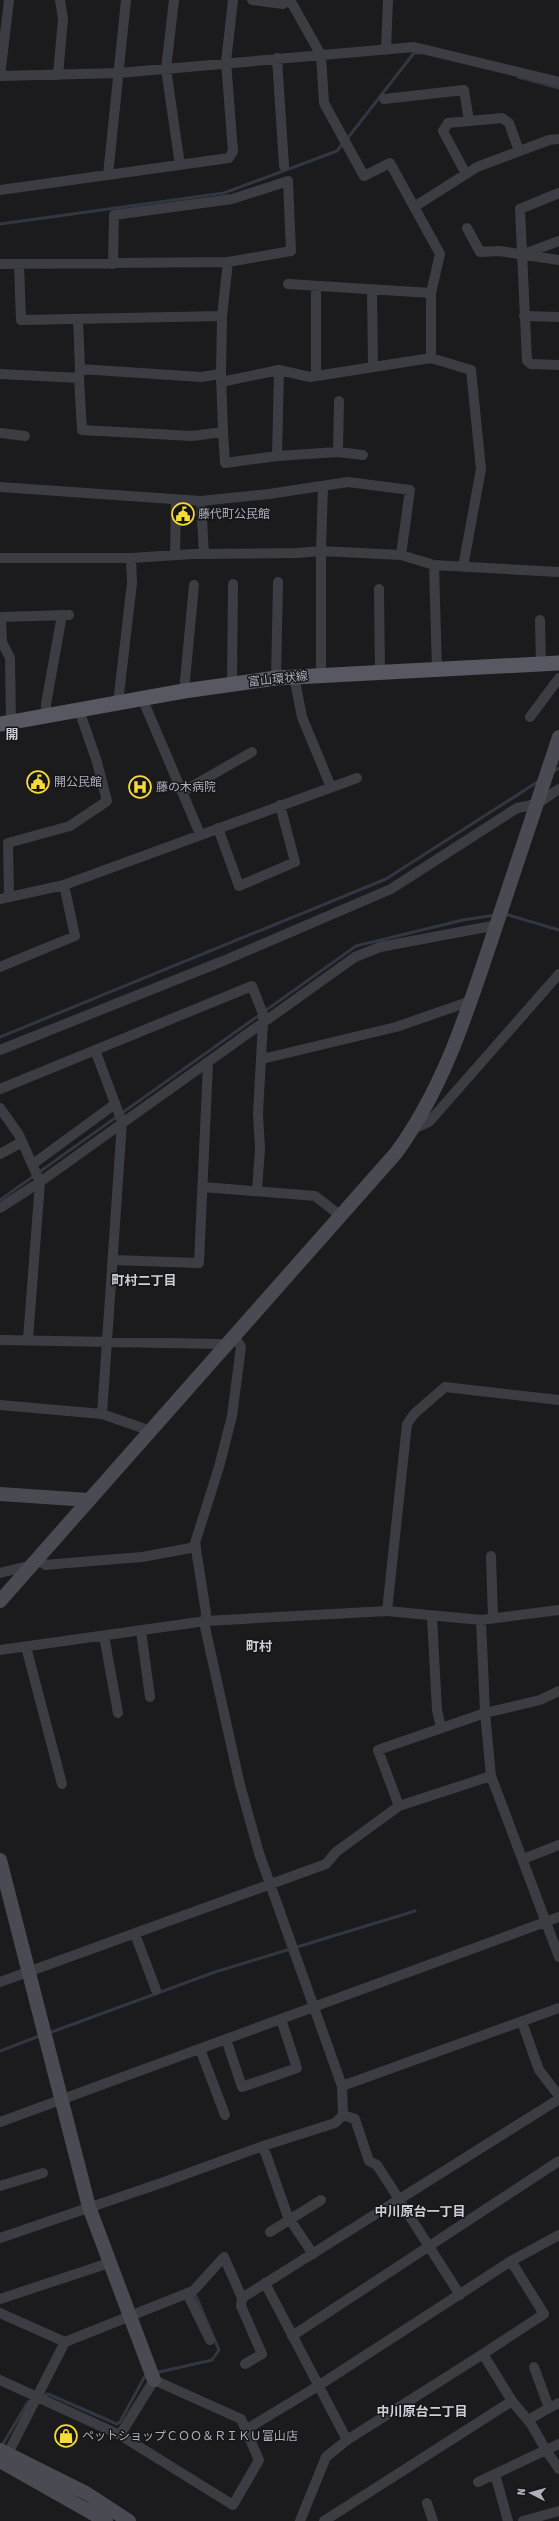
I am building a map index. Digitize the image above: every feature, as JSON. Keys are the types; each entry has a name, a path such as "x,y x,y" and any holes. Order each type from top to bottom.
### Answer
{"main road":[{"name":"富山環状線","path":"6,723 232,683 294,676 559,664"}],"street":[{"path":"9,0 0,76 58,75 166,69 226,62 422,48 559,82"},
{"path":"58,75 63,19 60,0"},
{"path":"108,175 126,0"},
{"path":"174,0 166,69 180,165"},
{"path":"0,190 229,158 233,151 226,62 233,0"},
{"path":"252,0 283,4 290,0 321,55 324,103 364,176 390,163 440,254 431,293 431,358"},
{"path":"386,50 388,0"},
{"path":"277,58 284,166"},
{"path":"384,100 464,90 469,121"},
{"path":"466,174 443,131 448,123 502,118 509,123 519,151"},
{"path":"414,207 477,167 519,151 559,139"},
{"path":"0,264 113,264 228,262 291,250 288,181 232,198 114,215 113,264"},
{"path":"559,193 520,209 527,361 531,364 559,365"},
{"path":"467,228 480,252 499,251 559,260"},
{"path":"522,255 559,241"},
{"path":"228,262 222,316 221,378 225,463 277,456 338,452 363,454"},
{"path":"19,264 21,320 222,316"},
{"path":"288,284 431,293"},
{"path":"316,286 316,376"},
{"path":"372,289 373,366"},
{"path":"524,316 559,317"},
{"path":"78,319 82,430 192,436 223,432"},
{"path":"0,374 80,374 221,378 279,370 310,377 431,358 471,370 480,470 463,567"},
{"path":"277,456 279,370"},
{"path":"338,452 339,401"},
{"path":"0,433 25,436"},
{"path":"0,487 176,501 201,501 348,482 410,490 401,555"},
{"path":"321,675 320,551 323,486"},
{"path":"175,555 176,501"},
{"path":"201,501 204,554"},
{"path":"0,558 131,558 204,554 297,554 320,551 401,555 434,565 559,572"},
{"path":"118,703 132,583 131,558"},
{"path":"434,565 437,670"},
{"path":"276,678 278,582"},
{"path":"232,683 233,584"},
{"path":"184,691 194,585"},
{"path":"379,589 380,672"},
{"path":"6,723 10,658 2,642 1,617 66,615 46,704 46,715"},
{"path":"540,620 541,664"},
{"path":"294,676 302,717 331,787"},
{"path":"530,717 559,678"},
{"path":"142,698 200,834"},
{"path":"78,710 97,762 107,801 70,826 8,843 5,898 64,885 200,834 357,778"},
{"path":"0,1601 88,1500 231,1342 341,1216 413,1129 444,1073 471,1001 559,737"},
{"path":"182,792 252,752"},
{"path":"0,1050 224,961 391,889 517,808 536,804 559,789"},
{"path":"218,828 239,886 294,862 280,805"},
{"path":"0,967 75,936 64,885"},
{"path":"0,1208 40,1182 355,957 380,947 497,925"},
{"path":"413,1129 429,1122 559,974"},
{"path":"0,1089 252,986 263,1014 262,1059 258,1114 260,1149 257,1190"},
{"path":"262,1059 396,1027 471,1001"},
{"path":"95,1050 122,1122 102,1414"},
{"path":"113,1260 199,1262 208,1063"},
{"path":"33,1164 115,1104"},
{"path":"0,1108 22,1142 40,1182 28,1339"},
{"path":"0,1154 22,1142"},
{"path":"203,1187 257,1190 315,1196 341,1216"},
{"path":"0,1340 28,1339 223,1344 231,1342 240,1347 232,1416 196,1547 206,1621 204,1627 240,1784 270,1885 342,2086 343,2115 335,2123 263,2146 164,2182 0,2238"},
{"path":"387,1611 407,1424 414,1414 445,1387 559,1400"},
{"path":"0,1405 102,1414 151,1431"},
{"path":"0,1494 88,1500"},
{"path":"0,1573 35,1562 46,1565 142,1557 196,1547"},
{"path":"491,1556 493,1618"},
{"path":"0,1650 206,1621 387,1611 408,1612 432,1617 481,1620 559,1610"},
{"path":"432,1617 437,1710 442,1728"},
{"path":"481,1620 485,1713 491,1776 559,1957"},
{"path":"140,1631 150,1697"},
{"path":"104,1636 118,1713"},
{"path":"26,1647 62,1784"},
{"path":"399,1806 378,1750 485,1713 540,1700 559,1691"},
{"path":"0,1982 326,1864 336,1852 399,1806 491,1776"},
{"path":"523,1859 559,1845"},
{"path":"0,1860 4,1895 28,1972 60,2101 89,2207 154,2380 241,2419 247,2429 259,2460 233,2505 120,2435 0,2380"},
{"path":"0,2122 559,1917"},
{"path":"135,1934 156,1990"},
{"path":"342,2086 559,2008"},
{"path":"226,2039 242,2087 297,2068 281,2019"},
{"path":"522,2022 539,2070 559,2096"},
{"path":"200,2049 225,2115"},
{"path":"242,2298 559,2099"},
{"path":"343,2115 355,2119 369,2161 377,2165 460,2295"},
{"path":"263,2146 290,2219 313,2254"},
{"path":"292,2336 559,2161"},
{"path":"0,2186 43,2173"},
{"path":"270,2232 321,2200"},
{"path":"247,2429 318,2386 511,2261 559,2235"},
{"path":"2,2459 39,2397 65,2342 193,2291 224,2257 242,2298 241,2306 262,2354 245,2364"},
{"path":"300,2521 326,2457 347,2440 544,2314 511,2261"},
{"path":"0,2299 109,2262"},
{"path":"265,2283 347,2440"},
{"path":"187,2293 210,2340"},
{"path":"0,2314 65,2342"},
{"path":"483,2354 559,2469"},
{"path":"534,2367 549,2408"},
{"path":"120,2435 154,2380"},
{"path":"324,2521 512,2400"},
{"path":"528,2420 559,2403"},
{"path":"478,2482 559,2444"},
{"path":"2,2459 106,2521"},
{"path":"2,2459 86,2493 129,2521"},
{"path":"495,2474 508,2521"},
{"path":"428,2503 433,2521"},
{"path":"523,2521 559,2511"}],"waterway":[{"path":"347,139 414,53 421,53"},
{"path":"518,77 559,88"},
{"path":"0,224 224,193 337,151 343,143"},
{"path":"552,773 559,768"},
{"path":"0,1037 386,879 539,781"},
{"path":"505,914 559,930"},
{"path":"0,1200 356,946 463,920 496,915"},
{"path":"49,2033 215,1972 415,1911"},
{"path":"0,2051 42,2035"},
{"path":"155,2373 212,2360 219,2350 196,2296"},
{"path":"43,2396 48,2394 117,2424 120,2422 145,2376 148,2375"},
{"path":"1,2447 28,2402 32,2400"}],"place":[{"name":"藤代町公民館","path":"183,514"},
{"name":"開公民館","path":"38,782"},
{"name":"藤の木病院","path":"140,787"},
{"name":"ペットショップＣＯＯ＆ＲＩＫＵ富山店","path":"66,2436"}],"district":[{"name":"開","path":"12,734"},
{"name":"町村二丁目","path":"144,1280"},
{"name":"町村","path":"259,1646"},
{"name":"中川原台一丁目","path":"420,2211"},
{"name":"中川原台二丁目","path":"422,2411"}]}
